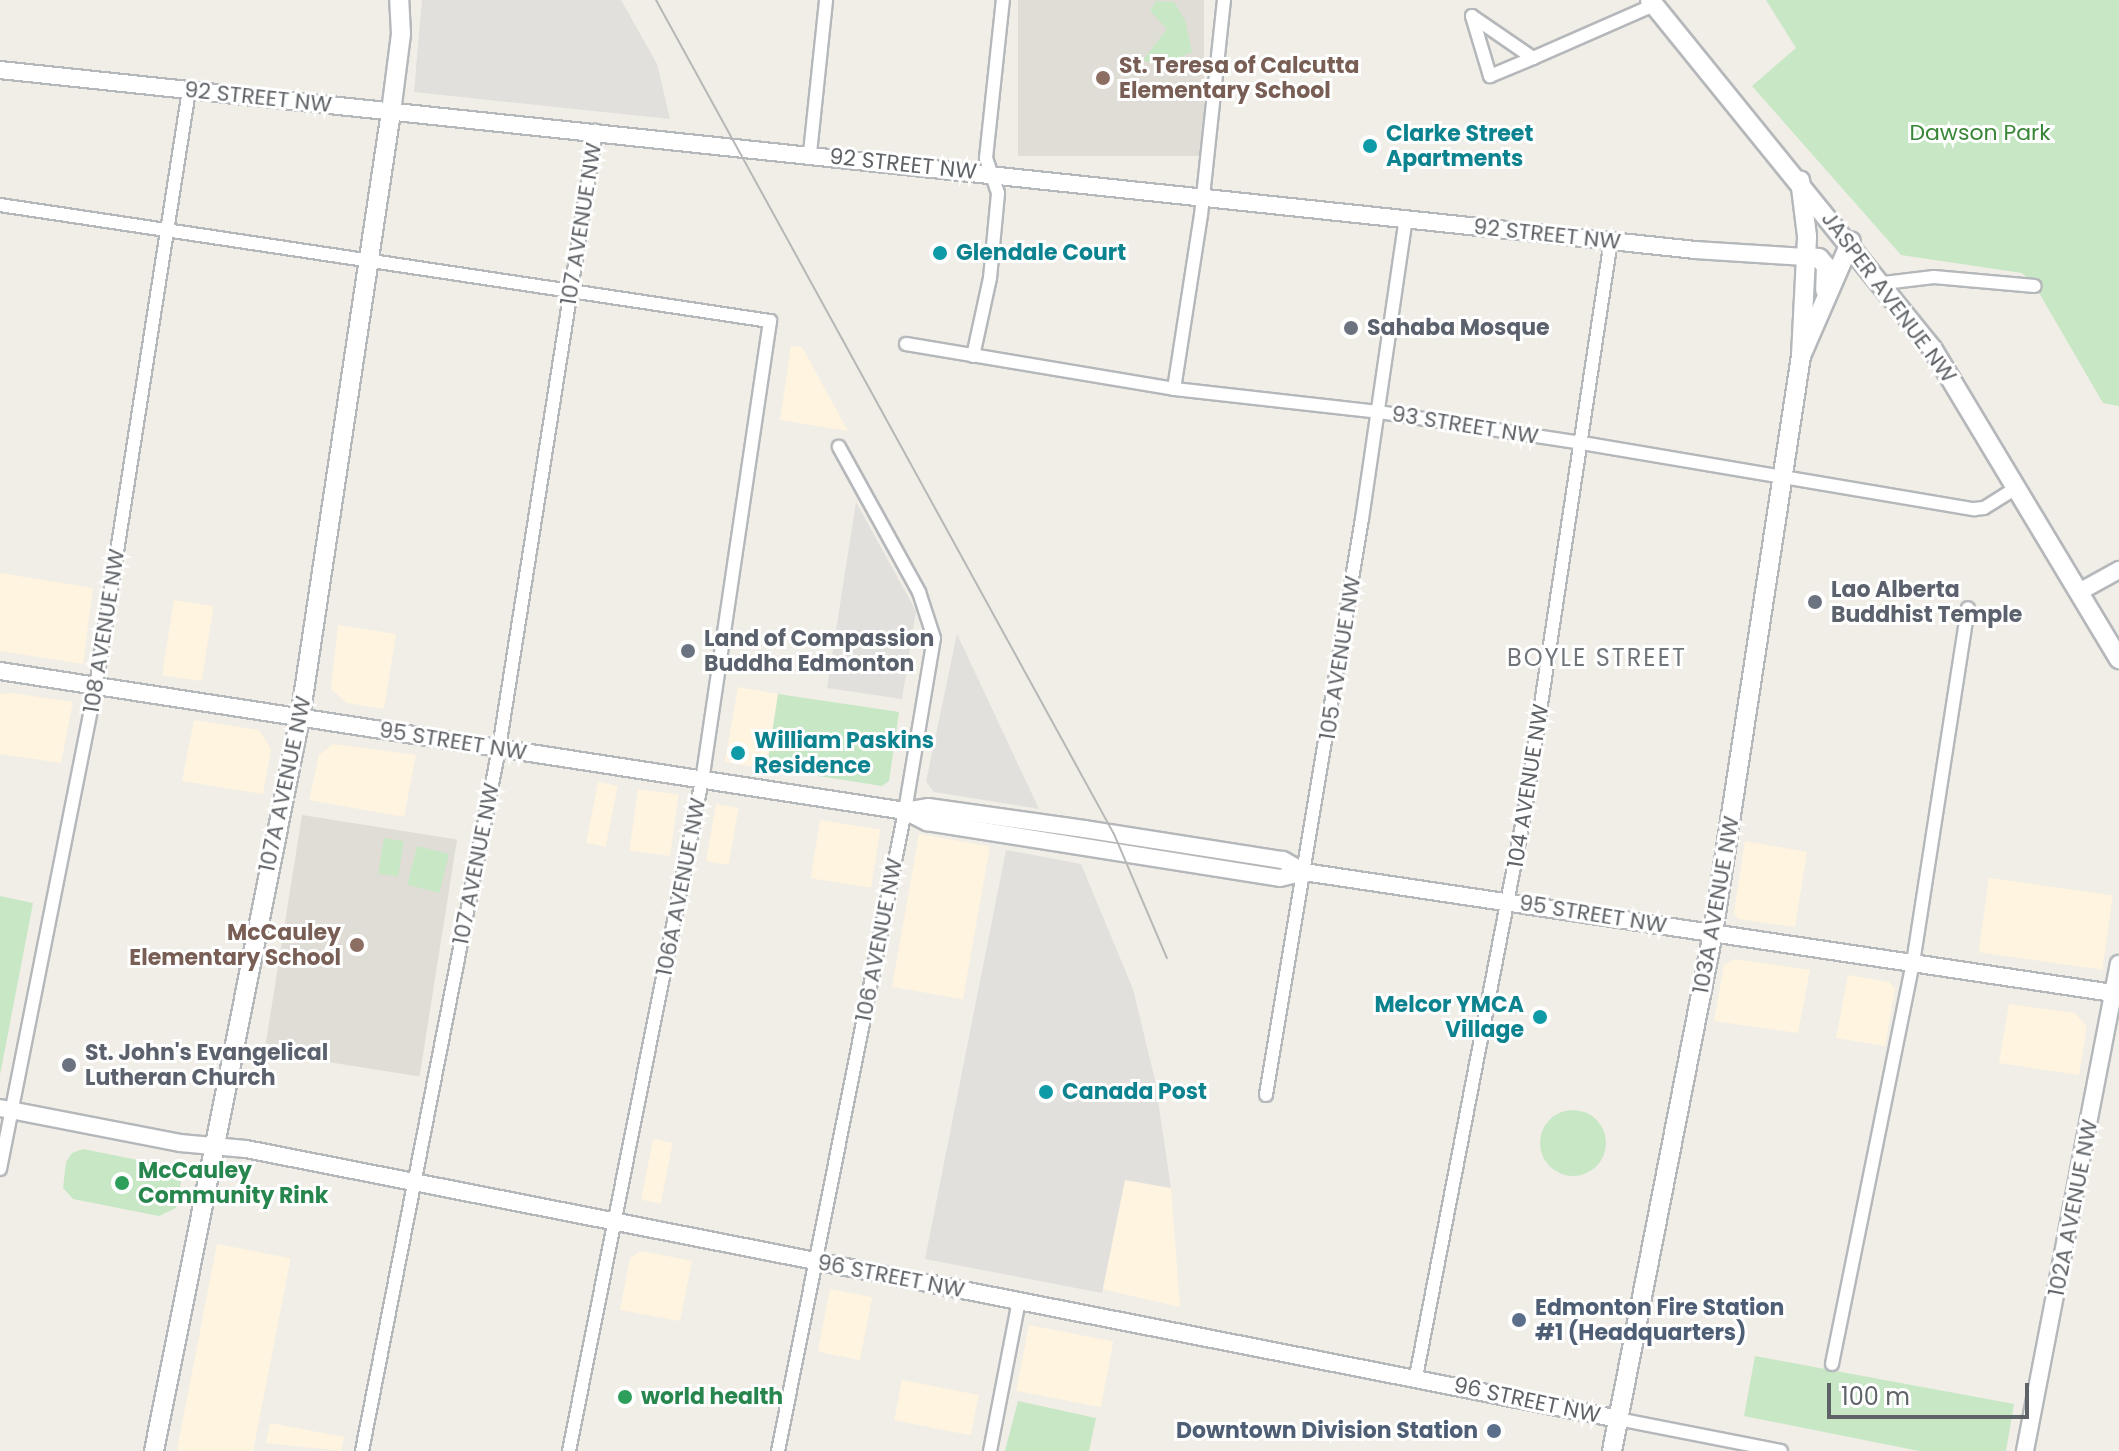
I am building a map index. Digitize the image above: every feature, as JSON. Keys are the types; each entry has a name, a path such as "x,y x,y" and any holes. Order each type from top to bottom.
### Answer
{"main road":[{"name":"107A AVENUE NW","path":"154,1451 300,718 391,112 401,34 399,0"},
{"name":"JASPER AVENUE NW","path":"1652,2 1851,241 1932,348 2119,659"},
{"name":"103A AVENUE NW","path":"1612,1451 1713,933 1801,356 1805,257 1800,180"},
{"name":"103A AVENUE NW","path":"1801,356 1851,241"},
{"path":"1805,257 1819,258 1826,266 1826,299"}],"street":[{"path":"810,153 826,0"},
{"path":"973,356 996,224 998,193 986,158 1003,0"},
{"path":"1174,389 1204,197 1224,0"},
{"path":"1533,58 1472,16 1490,76 1533,58 1652,2"},
{"name":"92 STREET NW","path":"0,70 810,153 1794,260 1805,257"},
{"name":"108 AVENUE NW","path":"0,1169 7,1110 96,686 189,90"},
{"name":"107 AVENUE NW","path":"362,1451 499,748 596,131"},
{"path":"0,205 570,291"},
{"name":"105 AVENUE NW","path":"1266,1095 1362,519 1406,219"},
{"name":"104 AVENUE NW","path":"1416,1377 1509,902 1611,240"},
{"path":"1884,283 1934,277 2035,286"},
{"name":"106A AVENUE NW","path":"569,1451 702,780 770,321 570,291"},
{"name":"93 STREET NW","path":"906,344 1174,389 1379,412 1582,443 1974,509 1984,508 2017,487"},
{"name":"106 AVENUE NW","path":"778,1451 905,811 934,638 919,592 839,447"},
{"path":"2079,592 2119,570"},
{"path":"1832,1364 1913,963 1968,608"},
{"name":"95 STREET NW","path":"0,671 905,811 927,822 1280,878 1304,872 2117,994"},
{"name":"102A AVENUE NW","path":"2025,1451 2117,994 2119,964"},
{"name":"96 STREET NW","path":"7,1110 414,1182 1781,1451"},
{"path":"990,1451 1019,1301"}],"shaded area":[{"path":"422,0 621,0 657,64 670,119 414,92"},
{"name":"St. Teresa of Calcutta Elementary School","path":"1018,0 1204,0 1204,156 1018,156"},
{"path":"791,346 802,347 848,431 780,420"},
{"path":"856,502 916,611 902,699 827,688"},
{"path":"0,573 93,588 83,664 0,651"},
{"path":"174,600 214,606 202,681 162,675"},
{"path":"338,625 396,634 384,709 347,703 331,689"},
{"path":"957,634 1039,809 934,792 926,782"},
{"path":"738,687 778,694 765,769 725,762"},
{"path":"0,694 73,702 61,763 0,754"},
{"path":"194,720 259,730 271,749 263,794 182,781"},
{"path":"333,744 416,755 404,817 309,800 319,755"},
{"path":"598,782 618,786 606,847 586,843"},
{"path":"638,789 679,795 670,856 629,850"},
{"path":"716,804 739,808 729,865 706,861"},
{"name":"McCauley Elementary School","path":"302,815 457,840 420,1077 264,1052"},
{"path":"820,820 880,830 871,888 811,878"},
{"path":"919,834 990,847 963,999 892,987"},
{"path":"1745,841 1807,852 1795,927 1738,919 1734,913"},
{"path":"1006,850 1081,864 1133,989 1155,1080 1171,1188 1125,1180 1102,1293 925,1259"},
{"path":"1989,878 2113,895 2102,970 1979,952"},
{"path":"1734,959 1810,970 1798,1033 1714,1021 1724,965"},
{"path":"1848,975 1889,982 1895,989 1885,1046 1836,1038"},
{"path":"2009,1004 2075,1013 2087,1027 2079,1075 1999,1063"},
{"path":"653,1139 673,1143 661,1204 641,1200"},
{"path":"1125,1180 1171,1188 1180,1307 1102,1289"},
{"path":"217,1244 291,1258 253,1451 177,1451"},
{"path":"641,1251 692,1261 680,1321 620,1310 630,1258"},
{"path":"830,1289 872,1297 860,1360 818,1352"},
{"path":"1029,1325 1113,1341 1101,1407 1016,1391"},
{"path":"902,1380 979,1395 971,1435 894,1420"},
{"path":"270,1423 344,1437 341,1451 266,1443"}],"green space":[{"name":"Dawson Park","path":"1766,0 2119,0 2119,406 2103,403 2035,286 2022,273 1901,255 1752,86 1796,48"},
{"path":"1156,1 1174,2 1185,20 1192,52 1182,56 1173,72 1143,60 1167,29 1150,11"},
{"path":"778,694 899,712 889,781 882,786 767,768"},
{"path":"384,838 404,841 398,877 378,874"},
{"path":"417,846 449,854 439,893 407,885"},
{"path":"0,896 33,903 0,1075"},
{"path":"1566,1110 1580,1110 1592,1115 1601,1124 1606,1143 1604,1156 1597,1167 1580,1176 1566,1176 1554,1171 1545,1162 1540,1150 1540,1136 1545,1124 1554,1115"},
{"name":"McCauley Community Rink","path":"83,1149 173,1167 181,1182 176,1208 159,1216 73,1199 63,1188 66,1162 72,1153"},
{"path":"1755,1356 2014,1404 2006,1451 1919,1451 1744,1416"},
{"path":"1018,1401 1096,1418 1089,1451 1005,1451"}],"tram line":[{"path":"656,0 1114,834 1167,958"}],"place":[{"name":"St. Teresa of Calcutta Elementary School","path":"1103,78"},
{"name":"Clarke Street Apartments","path":"1370,146"},
{"name":"Glendale Court","path":"940,253"},
{"name":"Sahaba Mosque","path":"1351,328"},
{"name":"Lao Alberta Buddhist Temple","path":"1815,602"},
{"name":"Land of Compassion Buddha Edmonton","path":"688,651"},
{"name":"William Paskins Residence","path":"738,753"},
{"name":"McCauley Elementary School","path":"357,945"},
{"name":"Melcor YMCA Village","path":"1540,1017"},
{"name":"St. John's Evangelical Lutheran Church","path":"69,1065"},
{"name":"Canada Post","path":"1046,1092"},
{"name":"McCauley Community Rink","path":"122,1183"},
{"name":"Edmonton Fire Station #1 (Headquarters)","path":"1519,1320"},
{"name":"world health","path":"625,1397"},
{"name":"Downtown Division Station","path":"1494,1431"}],"district":[{"name":"BOYLE STREET","path":"1597,658"}]}
